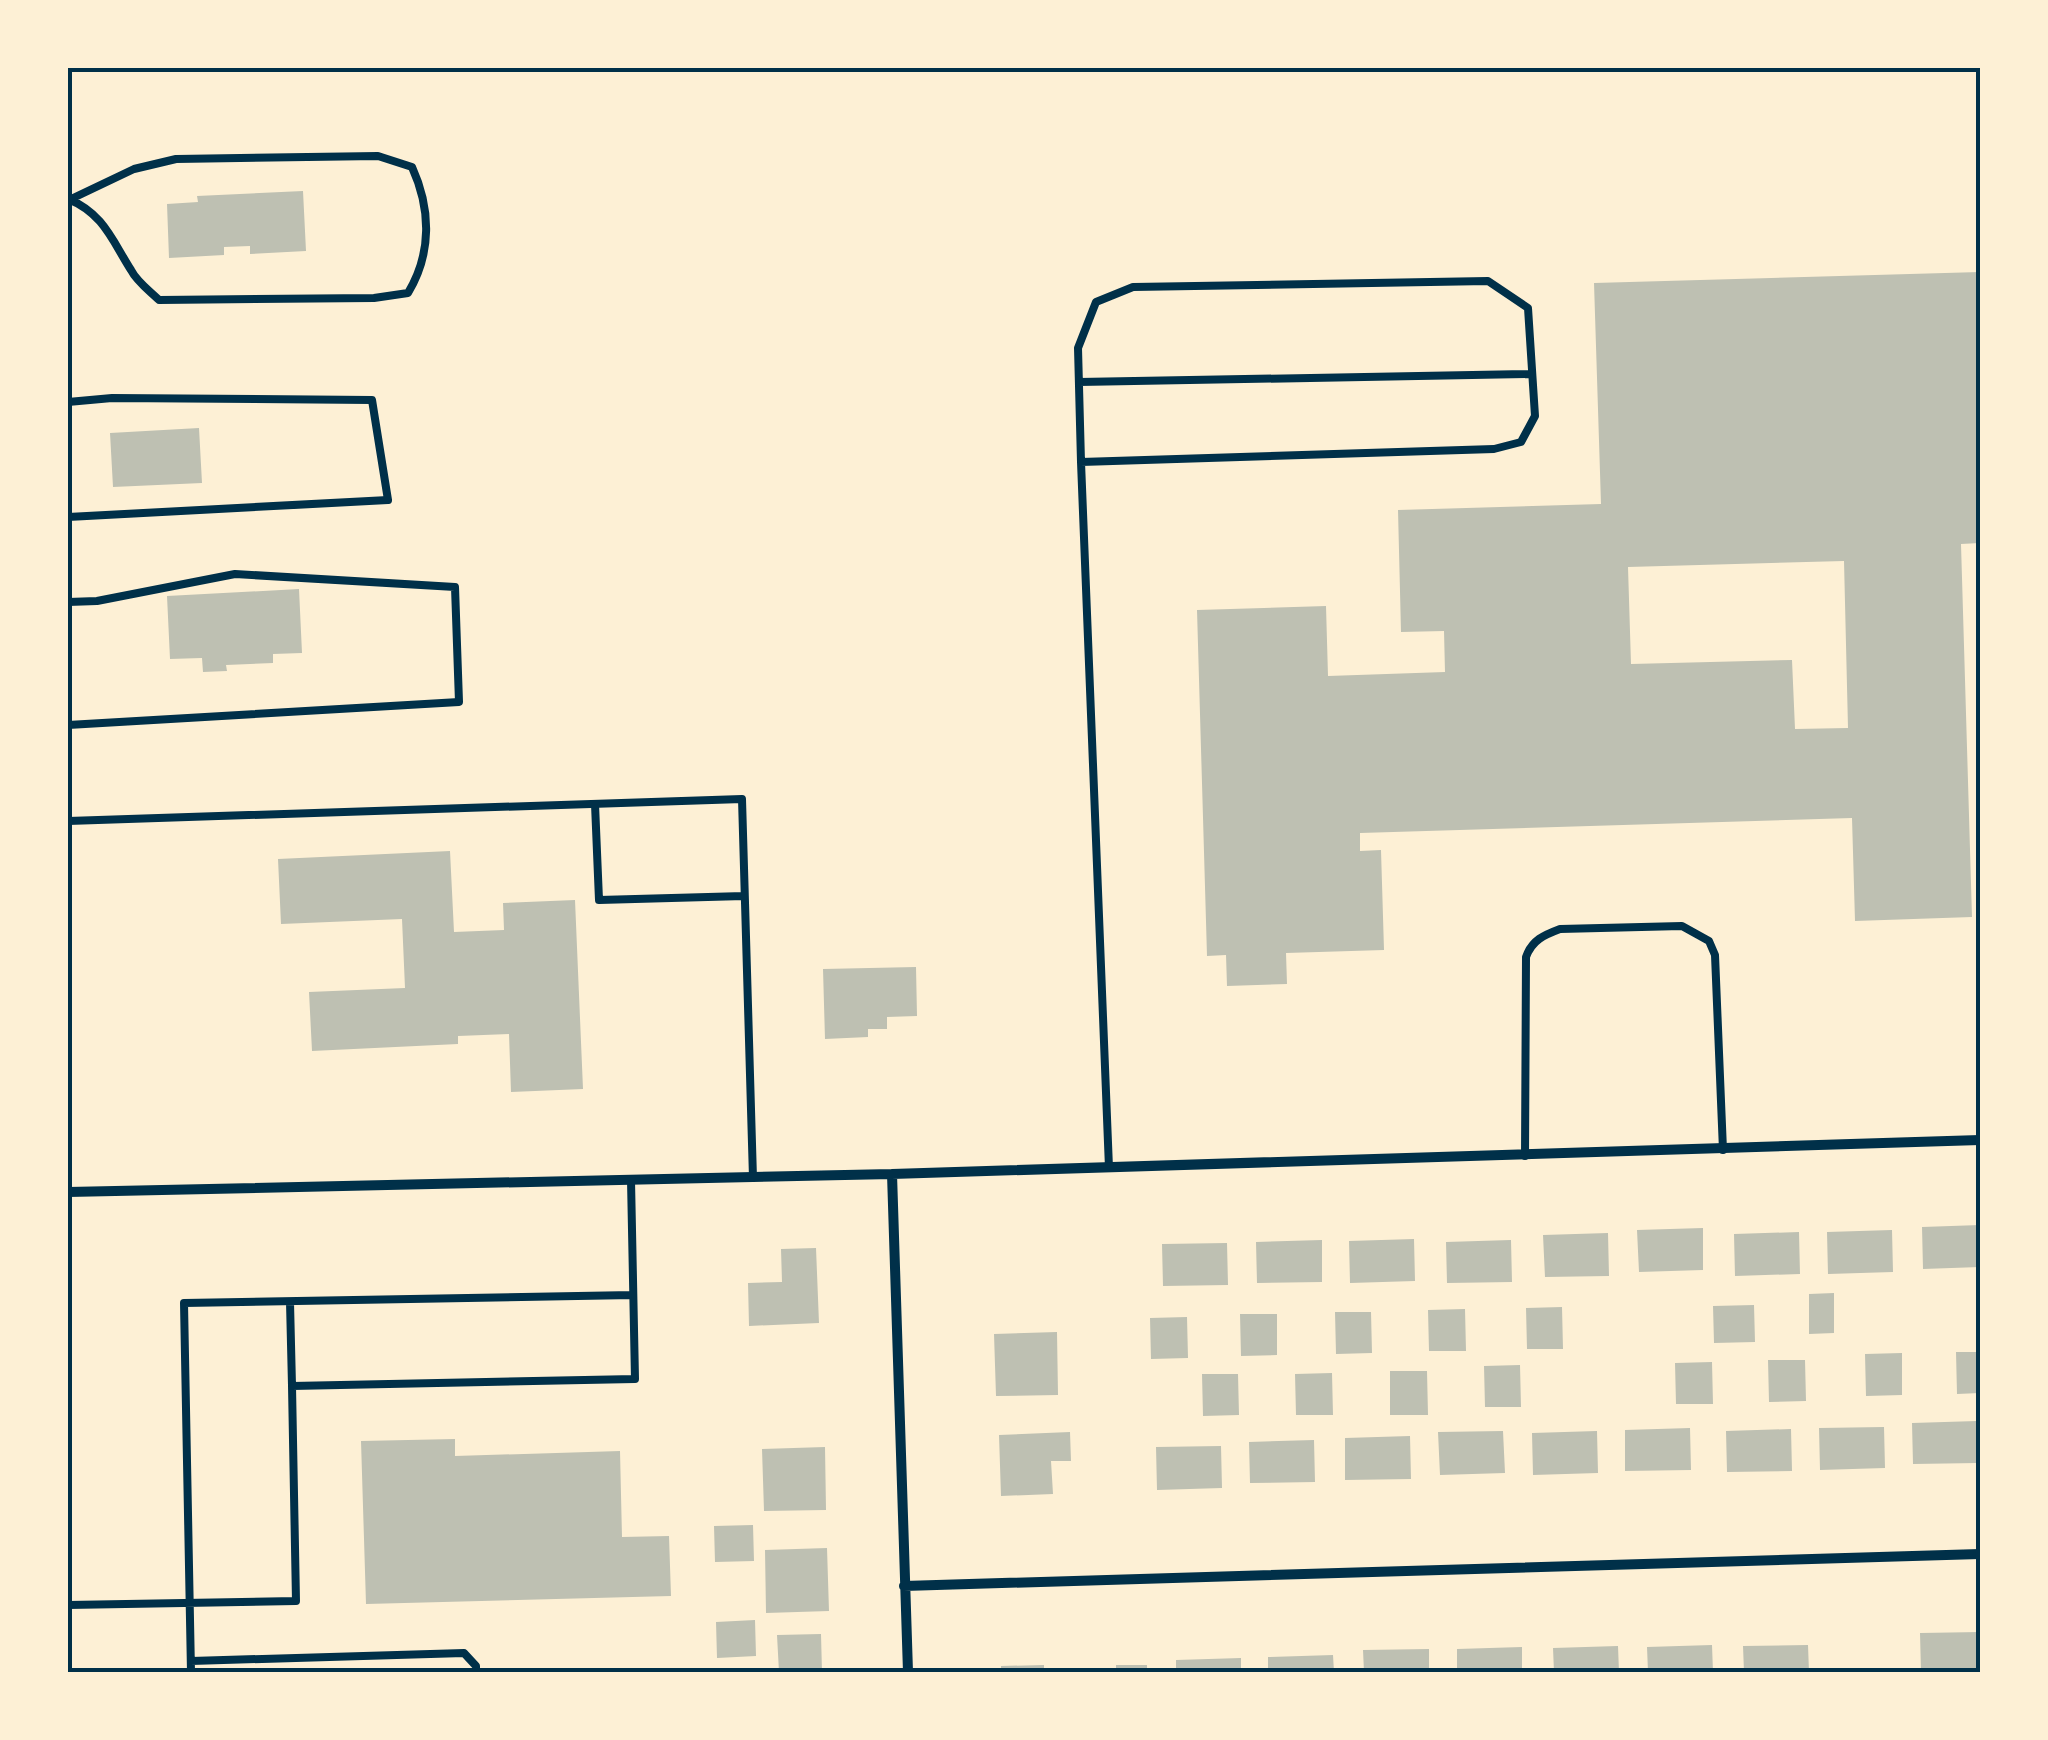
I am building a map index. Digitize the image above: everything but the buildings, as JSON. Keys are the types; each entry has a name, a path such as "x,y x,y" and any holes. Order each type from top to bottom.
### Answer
{"street":[{"path":"68,1192 752,1178 1980,1140"},
{"path":"892,1174 908,1672"},
{"path":"904,1586 1980,1554"}],"lane":[{"path":"378,156 412,166 425,195 426,248 420,273 408,294 374,298 159,300 132,274 116,240 99,220 69,199 134,169 176,159 378,156"},
{"path":"1080,462 1494,448 1520,442 1535,416 1528,308 1488,281 1133,286 1096,302 1078,348 1080,462 1109,1168"},
{"path":"1079,382 1532,374"},
{"path":"68,402 112,398 372,400 388,500 68,517"},
{"path":"68,602 97,601 236,574 455,587 459,702 68,725"},
{"path":"68,821 742,799 752,1178"},
{"path":"594,804 599,900 744,896"},
{"path":"1525,1156 1526,957 1530,946 1542,936 1560,929 1682,926 1709,940 1715,955 1724,1150"},
{"path":"292,1386 635,1379 630,1180"},
{"path":"191,1672 184,1303 633,1294"},
{"path":"68,1605 296,1601 290,1302"},
{"path":"190,1661 464,1653 476,1666 476,1672"}]}
